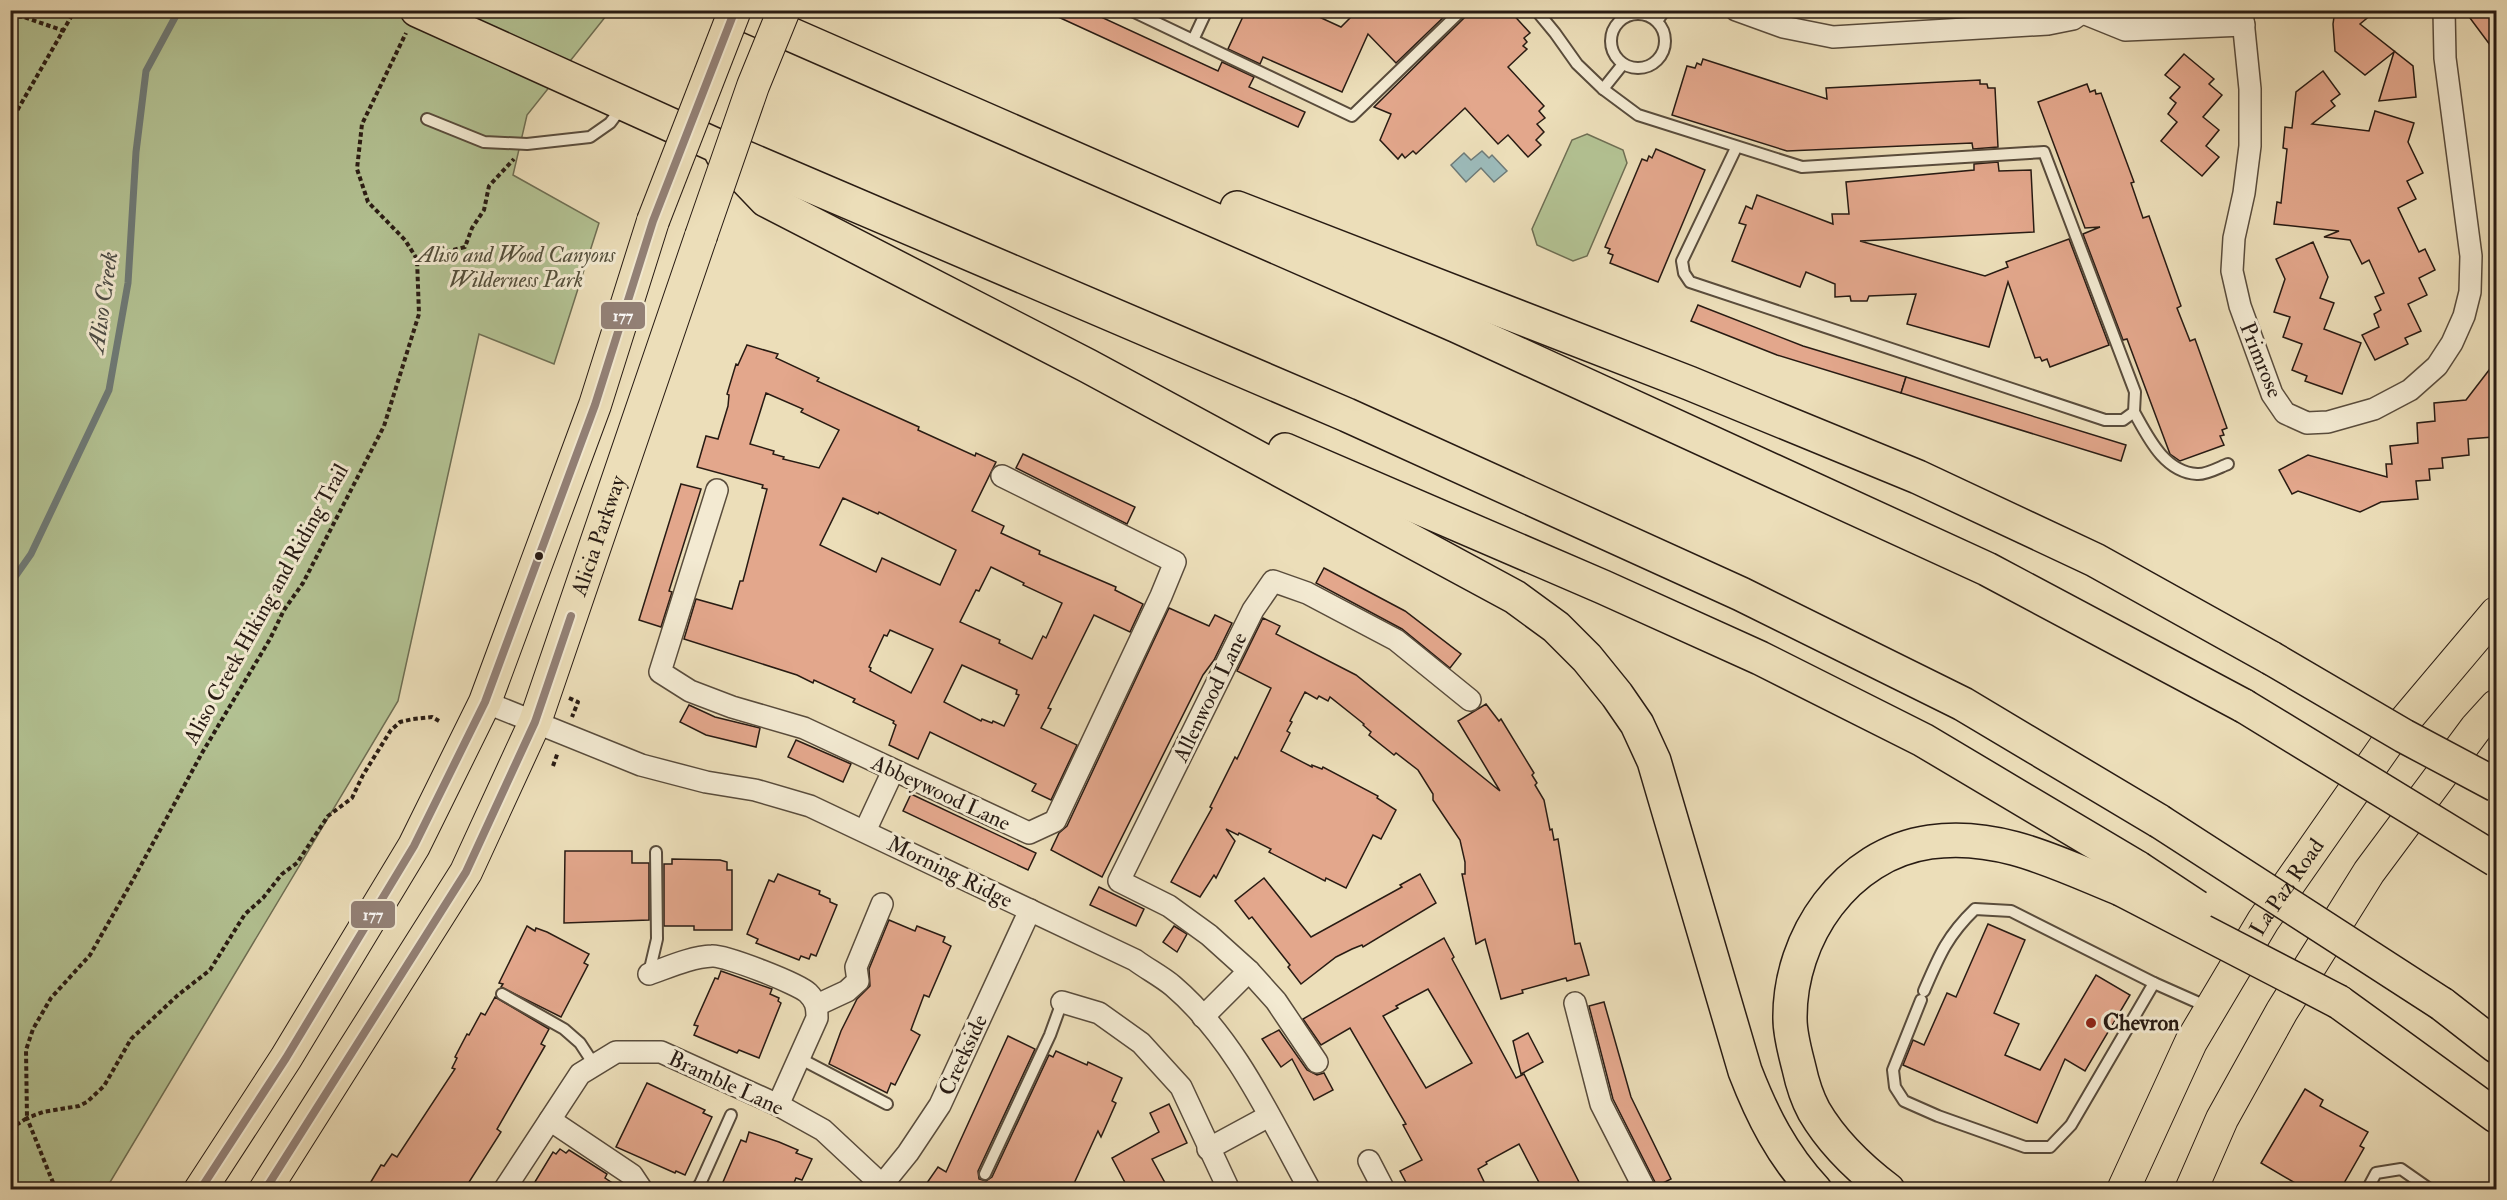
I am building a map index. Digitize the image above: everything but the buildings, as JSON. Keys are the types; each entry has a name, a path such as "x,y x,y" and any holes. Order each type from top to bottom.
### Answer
{"highway":[{"path":"735,10 1457,326 1987,569 2244,706 2496,860"},
{"path":"412,21 481,39 713,144 1347,415 1741,594 1963,704 2159,821 2442,1004 2496,1046"},
{"path":"917,91 1288,226 1689,383 1918,477 2095,560 2496,785"},
{"path":"713,144 766,200 1088,366 1515,597 1556,627 1587,658 1637,724 1654,761 1745,1071 1761,1113 1782,1148 1815,1190"},
{"path":"1088,366 1603,586 1760,658 1923,740 2130,879 2339,1002 2496,1116"},
{"path":"2404,735 2496,800"},
{"path":"1888,1190 1863,1171 1837,1142 1814,1110 1802,1080 1794,1050 1790,1020 1793,985 1799,958 1811,930 1827,904 1847,883 1870,866 1899,850 1929,843 1960,840 2013,846 2130,879"}],"main road":[{"path":"200,1190 286,1058 414,846 485,702 595,405 653,221 735,10"},
{"name":"Alicia Parkway","path":"265,1190 466,872 535,722 753,86 784,10"},
{"name":"La Paz Road","path":"2122,1190 2176,1074 2210,1008 2263,921 2394,735 2496,614"},
{"path":"2192,1190 2222,1119 2282,1011 2369,872 2476,728 2496,706"}],"street":[{"path":"1736,10 1783,27 1833,37 2048,24 2073,20 2084,12"},
{"path":"2126,10 2132,13 2188,10"},
{"name":"Primrose","path":"2084,12 2124,30 2243,18 2250,89 2250,146 2244,193 2234,238 2232,271 2238,298 2272,394 2285,413 2307,423 2328,422 2374,409 2410,390 2437,366 2452,343 2464,316 2470,291 2470,256 2445,58 2444,10"},
{"name":"Abbeywood Lane","path":"717,490 660,672 690,691 732,707 804,728 1029,833 1055,821 1175,562 1002,476"},
{"name":"Allenwood Lane","path":"1317,1062 1276,1001 1249,971 1209,935 1169,906 1119,881 1253,610 1273,581 1307,593 1396,640 1470,700"},
{"name":"Morning Ridge","path":"485,702 641,765 706,782 755,790 799,803 865,831 1135,960 1172,986 1203,1017 1240,1063 1310,1190"},
{"path":"865,831 893,771"},
{"path":"817,1005 847,992 858,981 856,967 882,904"},
{"name":"Creekside","path":"880,1187 908,1153 940,1105 1030,910"},
{"path":"649,974 713,956 730,958 807,992 817,1005 817,1018 778,1105"},
{"path":"1203,1017 1249,971"},
{"path":"1062,1002 1098,1013 1141,1043 1181,1087 1228,1190"},
{"path":"1575,1003 1601,1104 1645,1190"},
{"name":"Bramble Lane","path":"504,1190 580,1074 616,1052 661,1052 778,1105 822,1130 880,1187"},
{"path":"1208,1149 1269,1116"},
{"path":"550,1120 632,1176 642,1190"},
{"path":"1369,1161 1384,1190"}],"lane":[{"path":"1130,10 1353,116 1462,10"},
{"path":"1193,40 1207,10"},
{"path":"1536,10 1556,33 1577,64 1603,89 1638,115 1736,148 1802,167 2044,152 2135,392 2134,412 2151,443 2170,465 2198,475 2228,464"},
{"path":"1657,21 1665,10"},
{"path":"1641,14 1657,21 1665,37 1662,54 1657,62 1640,68 1623,64 1612,50 1610,41 1616,24 1623,18 1641,14"},
{"path":"1603,89 1623,64"},
{"path":"427,119 484,142 527,144 590,137 610,123 624,105"},
{"path":"1736,148 1682,261 1684,273 1690,282 2105,420 2123,420 2134,412"},
{"path":"649,974 657,939 656,852"},
{"path":"2154,983 2071,1125 2050,1147 2025,1147 1904,1101 1895,1088 1893,1070 1945,943 1958,925 1975,909 2012,912 2154,983 2210,1008"},
{"path":"502,994 564,1029 580,1043 594,1066"},
{"path":"985,1174 1050,1035 1062,1002"},
{"path":"799,1058 887,1104"},
{"path":"695,1190 700,1184 731,1115"},
{"path":"2367,1190 2376,1173 2401,1169 2431,1190"}],"path":[{"path":"10,123 75,10"},
{"path":"10,16 24,17 64,31"},
{"path":"412,21 362,124 357,169 368,202 405,240 417,259 465,247 472,228 484,210 489,186 527,144"},
{"name":"Aliso Creek Hiking and Riding Trail","path":"27,1118 26,1050 33,1029 51,998 90,955 202,753 270,639 284,610 303,583 384,426 419,314 417,259"},
{"path":"10,1129 27,1118 43,1112 79,1106 96,1094 104,1086 131,1039 178,995 210,970 246,914 263,898 282,874 297,862 328,816 352,798 363,775 391,730 400,722 413,719 432,717 439,721"},
{"path":"27,1118 56,1190"}],"green space":[{"name":"Aliso and Wood Canyons Wilderness Park","path":"10,11 610,11 527,115 513,175 599,223 554,364 479,334 398,701 106,1189 11,1189"},
{"path":"1587,134 1623,150 1627,163 1587,256 1573,261 1537,245 1532,229 1572,140"}],"water":[{"path":"1482,151 1489,158 1492,155 1507,171 1494,182 1481,168 1466,182 1451,165 1464,153 1471,160"}],"waterway":[{"name":"Aliso Creek","path":"10,584 31,554 109,390 128,283 136,152 146,71 179,10"}],"transit line":[{"name":"177","path":"200,1190 286,1058 414,846 485,702 595,405 653,221 735,10"},
{"name":"177","path":"265,1190 466,872 535,722 571,616"}],"place":[{"name":"Chevron","path":"2091,1023"}]}
